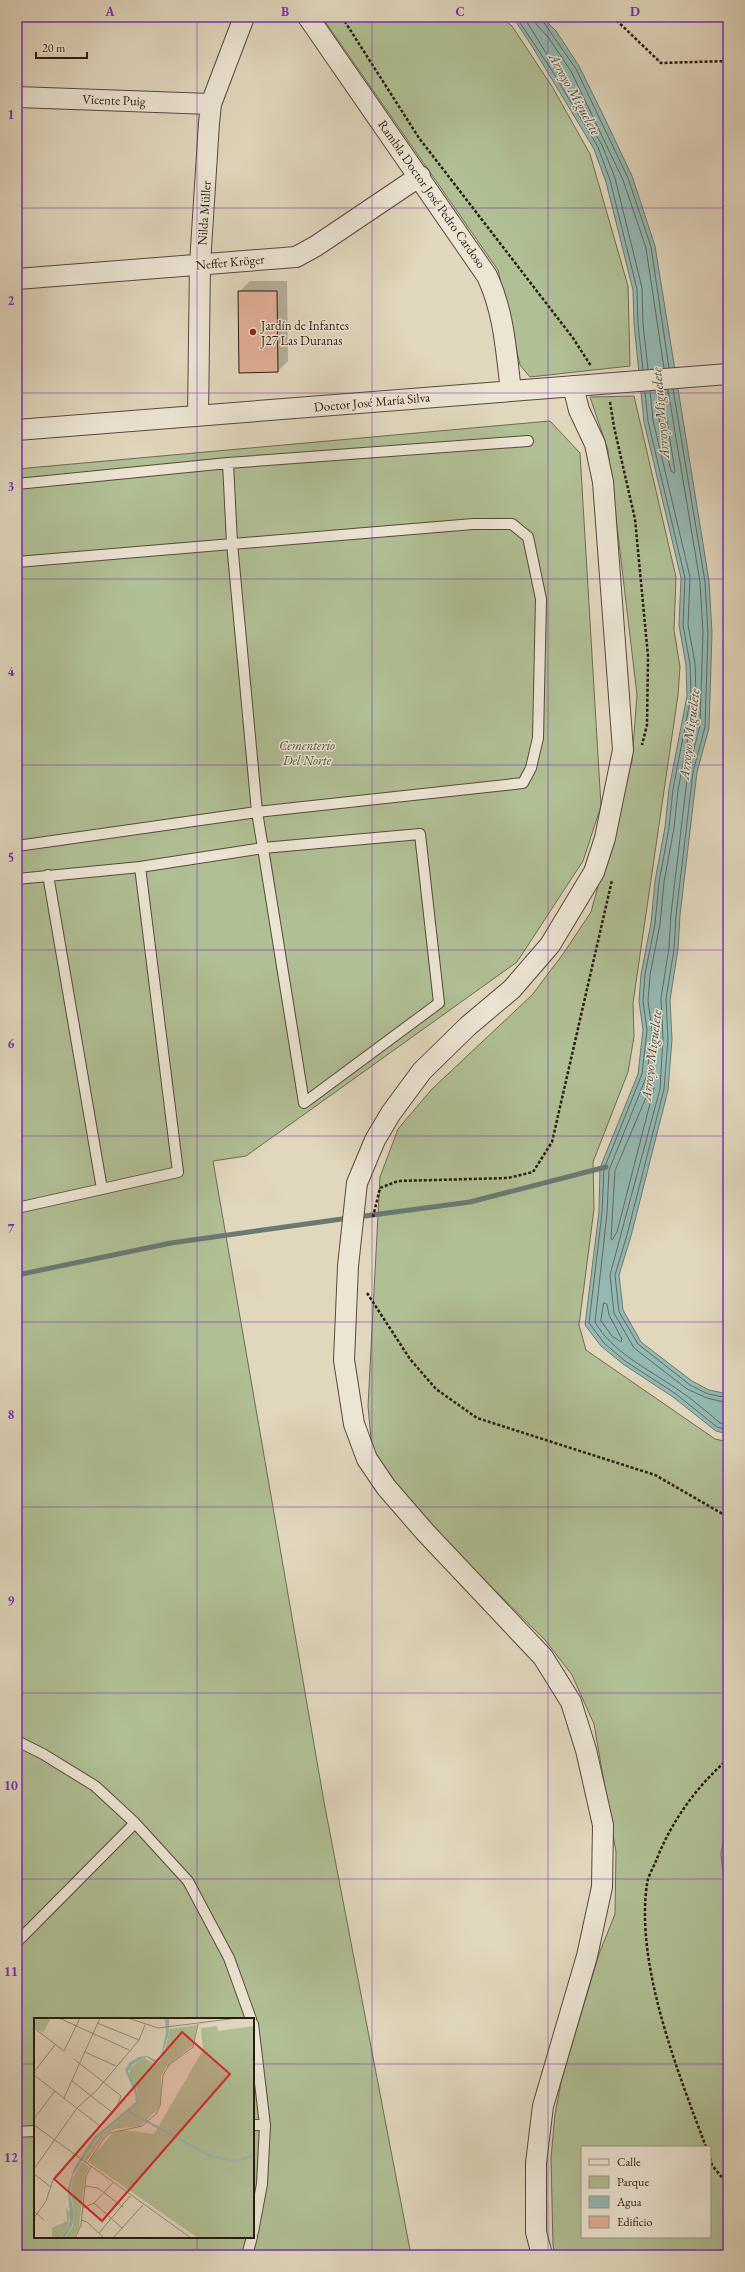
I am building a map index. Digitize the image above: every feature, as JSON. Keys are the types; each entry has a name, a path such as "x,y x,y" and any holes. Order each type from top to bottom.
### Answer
{"street":[{"name":"Nilda Müller","path":"198,416 200,264 211,104 244,17"},
{"name":"Rambla Doctor José Pedro Cardoso","path":"308,17 420,176 487,276 497,298 511,390"},
{"name":"Vicente Puig","path":"17,97 211,104"},
{"name":"Neffer Kröger","path":"17,279 296,257 316,246 420,176"},
{"name":"Doctor José María Silva","path":"17,430 721,374"},
{"path":"542,2255 536,2232 536,2163 543,2106 587,1956 602,1887 603,1825 586,1750 571,1702 543,1657 425,1532 386,1487 367,1459 354,1424 344,1360 348,1266 357,1183 375,1140 390,1113 422,1071 468,1026 512,990 550,946 594,872 605,838 624,750 603,482 595,444 579,410 573,386"}],"lane":[{"path":"17,484 228,463 528,441"},
{"path":"17,879 140,867 263,848 420,834 439,1003 304,1103 263,848 257,812 232,543 228,463"},
{"path":"17,562 473,524 512,524 528,537 541,599 538,738 531,768 523,783 257,812 17,846"},
{"path":"17,1208 178,1172 140,867"},
{"path":"48,875 102,1188"},
{"path":"17,1741 95,1786 135,1824 188,1881 229,1958 251,2018"},
{"path":"17,1942 135,1824"},
{"path":"254,2032 265,2125 262,2184 254,2227"},
{"path":"254,2125 265,2125"},
{"path":"17,2132 34,2131"},
{"path":"247,2255 252,2238"}],"path":[{"path":"612,17 661,63 728,61"},
{"path":"366,1289 367,1295 410,1359 436,1389 477,1418 656,1475 728,1517"},
{"path":"706,2146 681,2079 651,1976 646,1916 647,1883 665,1837 698,1788 728,1759"},
{"path":"711,2162 712,2165 728,2185"}],"green space":[{"path":"322,17 501,17 512,26 553,88 590,154 628,286 630,366 530,377 520,365 498,270"},
{"path":"634,396 676,577 674,630 680,667 678,695 633,1003 634,1037 628,1072 593,1162 594,1209 579,1325 586,1350 715,1439 728,1442 728,1815 721,1854 728,1919 728,2255 555,2255 553,2245 551,2158 555,2114 562,2078 599,1954 615,1914 616,1852 594,1724 572,1675 545,1640 380,1477 371,1439 368,1406 380,1177 398,1129 432,1089 532,995 563,954 591,912 632,761 637,695 608,450 590,397"},
{"name":"Cementerio Del Norte","path":"550,421 580,453 601,806 583,861 517,962 246,1156 213,1161 324,1802 411,2255 17,2255 17,469"}],"water":[{"name":"Arroyo Miguelete","path":"510,17 542,17 556,31 579,66 632,176 655,246 709,581 712,633 709,728 697,772 680,915 678,949 670,1000 672,1039 668,1090 631,1236 619,1275 623,1310 641,1342 692,1381 709,1390 728,1394 728,1434 716,1431 673,1397 623,1364 601,1346 585,1325 599,1212 600,1168 638,1074 643,1030 639,1001 641,974 651,923 655,881 665,827 669,789 687,696 686,665 679,625 681,578 644,422 634,324 633,290 606,182 594,149 530,43 516,22"}],"building":[{"path":"238,291 277,291 278,372 239,373"}],"waterway":[{"path":"357,1217 470,1202 606,1167"},
{"path":"17,1275 171,1243 349,1218"}],"place":[{"name":"Jardín de Infantes J27 Las Duranas","path":"253,332"}]}
